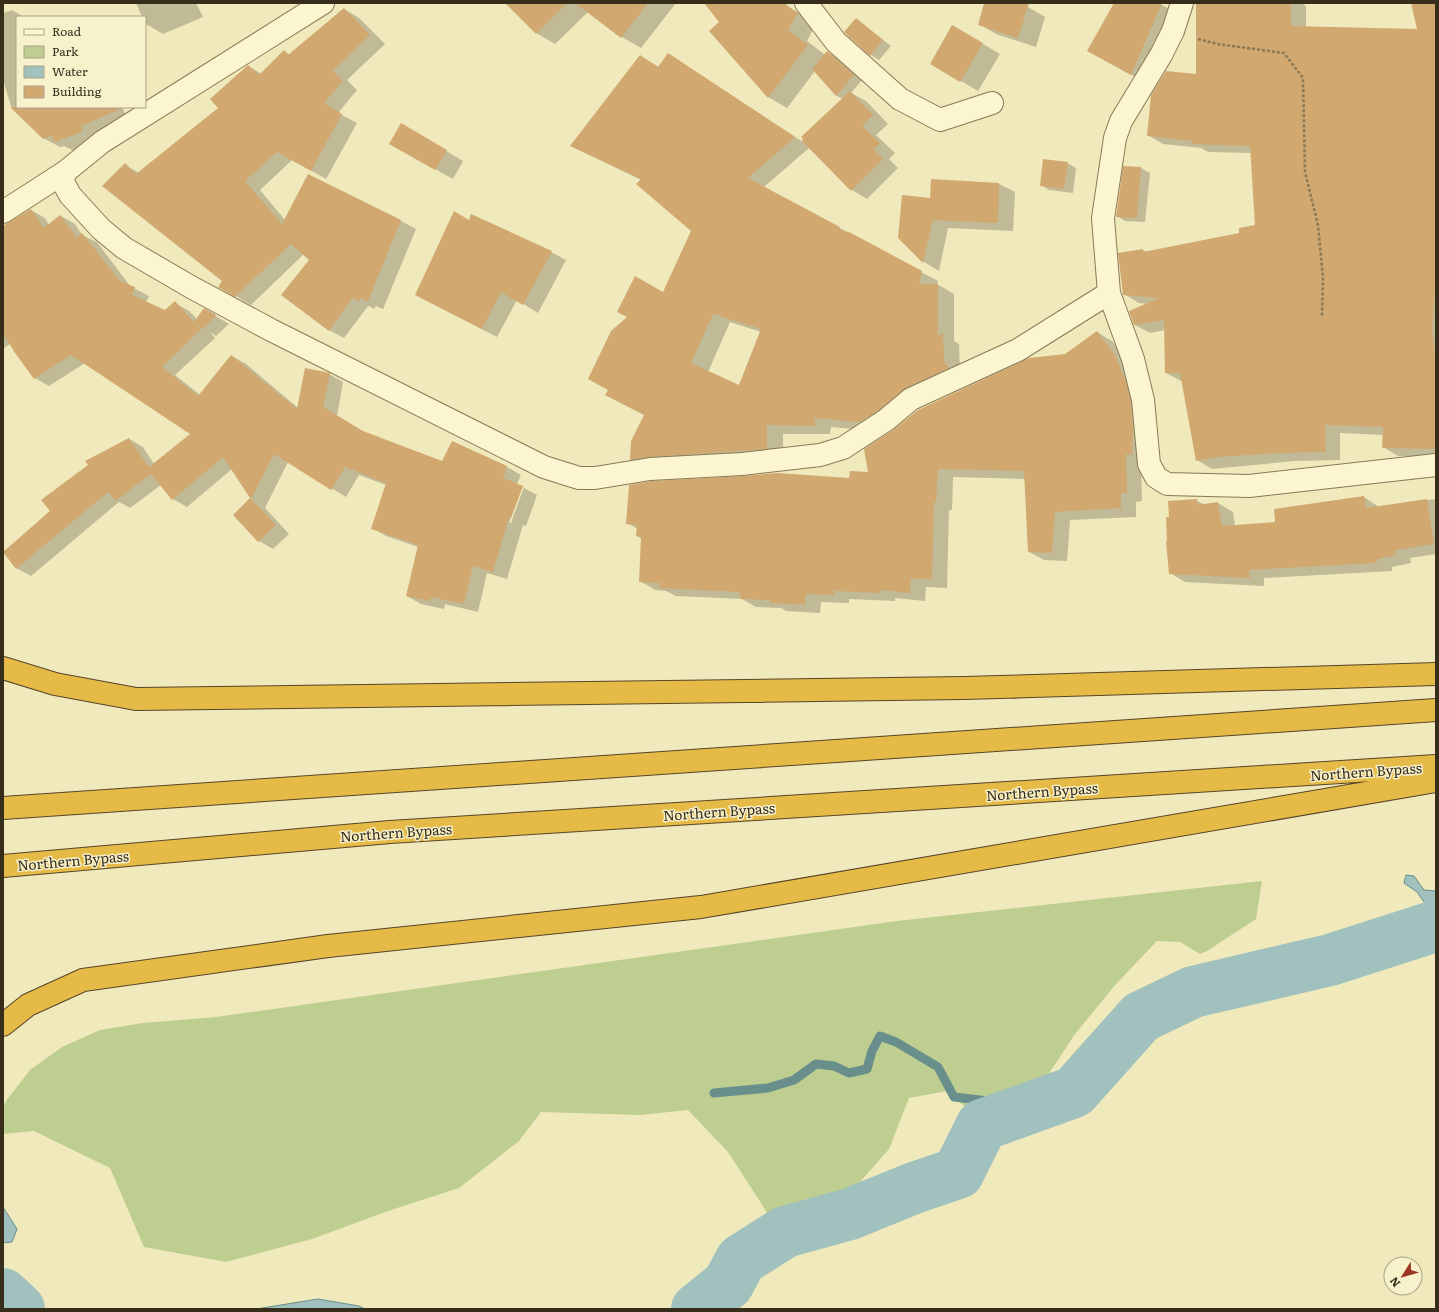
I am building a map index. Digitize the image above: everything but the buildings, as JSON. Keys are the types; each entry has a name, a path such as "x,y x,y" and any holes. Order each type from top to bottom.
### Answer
{"highway":[{"path":"3,668 56,684 136,699 964,688 1436,674"},
{"path":"3,808 1436,710"},
{"name":"Northern Bypass","path":"3,866 40,864 390,832 1436,766"},
{"path":"3,1025 28,1005 83,980 328,946 702,908 1436,781"}],"street":[{"path":"3,212 65,172 102,142 323,3"},
{"path":"806,3 836,42 847,52 900,98 940,120 992,103"},
{"path":"1182,3 1173,31 1161,55 1121,121 1115,138 1103,218 1109,293 1133,359 1140,386 1143,400 1149,464 1156,477 1167,484 1249,486 1436,465"},
{"path":"65,172 63,182 70,195 97,224 124,248 191,287 271,330 444,418 544,468 579,478 600,477 650,469 742,464 820,455 843,448 886,420 911,399 1018,350 1109,293"}],"path":[{"path":"1173,31 1217,44 1284,53 1302,78 1305,172 1318,225 1324,278 1322,316"}],"green space":[{"path":"1262,881 1256,919 1207,951 1200,954 1180,942 1157,941 1116,984 1075,1034 1040,1087 979,1119 947,1091 909,1098 889,1149 860,1182 828,1227 768,1214 728,1152 688,1110 640,1115 541,1112 519,1141 459,1188 388,1211 312,1239 226,1262 144,1247 110,1168 34,1131 3,1134 3,1107 30,1070 62,1047 100,1030 143,1023 216,1017 897,921"}],"water":[{"path":"1406,875 1414,876 1424,890 1436,891 1436,933 1426,930 1431,912 1417,892 1404,883"},
{"path":"1378,922 1415,933 1402,942 1391,947 1364,949 1370,932"},
{"path":"1364,949 1351,961 1335,972 1318,979 1296,982 1264,975 1270,967 1288,954 1310,954"},
{"path":"1153,1004 1169,1004 1160,1017 1151,1025 1125,1036 1133,1015 1146,1006"},
{"path":"1114,1048 1109,1076 1096,1096 1069,1104 1045,1102 1058,1085"},
{"path":"3,1207 17,1229 12,1242 3,1243"},
{"path":"318,1299 359,1306 365,1309 256,1309"}],"waterway":[{"path":"697,1309 728,1284 741,1260 785,1232 850,1214 914,1188 958,1173 982,1125 1074,1092 1141,1017 1193,992 1330,960 1436,926"},
{"path":"714,1093 768,1088 794,1080 816,1064 834,1066 849,1073 867,1069 872,1051 880,1036 896,1042 938,1067 954,1097 988,1101 1008,1115"},
{"path":"3,1294 19,1309"}]}
